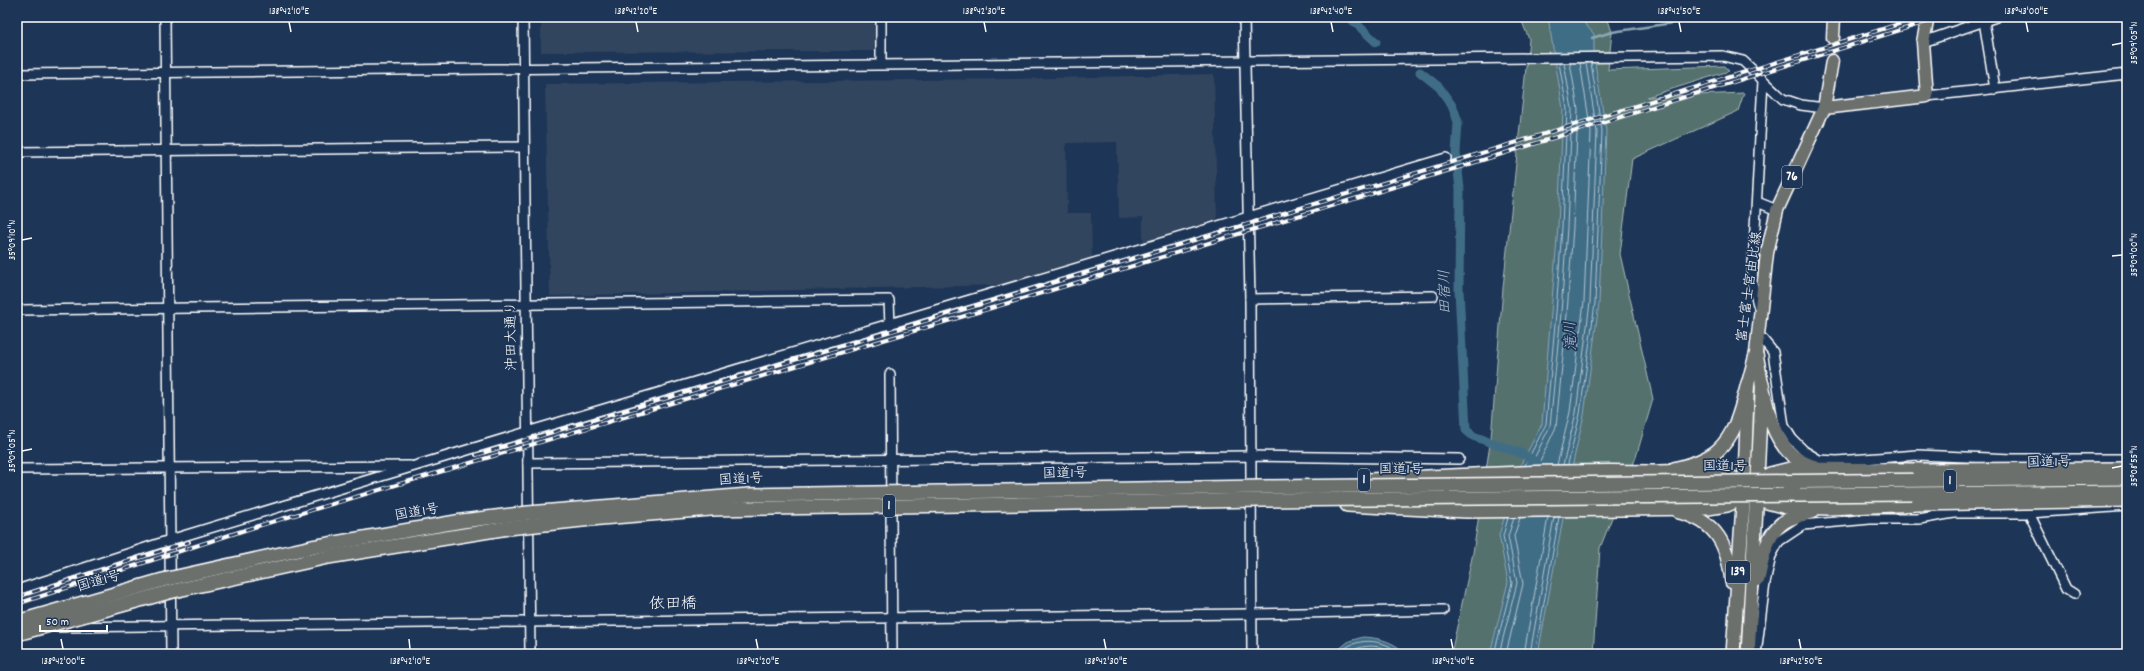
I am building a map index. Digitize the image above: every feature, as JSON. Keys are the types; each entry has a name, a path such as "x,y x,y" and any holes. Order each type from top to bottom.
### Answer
{"highway":[{"name":"1","path":"1667,472 1700,461 1718,450 1730,434 1737,420 1748,383"},
{"name":"1","path":"1762,384 1767,409 1774,428 1783,445 1794,456 1816,468"},
{"name":"1","path":"1264,500 1466,511 1708,508 1727,505 1751,490 1770,474 1790,469 2127,469"},
{"name":"1","path":"1262,486 1466,474 1635,471 1713,474 1733,479 1751,490 1786,507 1828,508 1918,504 2127,500"},
{"name":"国道1号","path":"17,622 163,580 312,547 462,521 528,513 749,495 1262,486 2127,478"},
{"name":"139","path":"1733,654 1736,610 1751,490"},
{"name":"139","path":"1748,654 1750,612 1751,490"},
{"name":"国道1号","path":"17,634 169,592 328,557 484,531 593,519 711,509 1264,500 2127,492"},
{"name":"1","path":"1750,612 1767,546 1778,526 1793,517 1828,508"},
{"name":"1","path":"1667,509 1686,514 1702,521 1715,531 1725,545 1731,572 1736,610"}],"main road":[{"path":"1833,38 1834,17"},
{"path":"1824,108 1927,96 1923,42 1924,28 1928,17"},
{"name":"富士富士宮由比線","path":"1751,490 1748,383 1759,335 1767,253 1777,210 1824,108 1832,61"},
{"name":"富士富士宮由比線","path":"1751,490 1762,384 1756,353"}],"street":[{"path":"165,17 168,151 171,654"},
{"name":"沖田大通り","path":"523,17 530,654"},
{"path":"881,17 881,64"},
{"path":"1244,17 1250,298 1252,654"},
{"path":"1923,42 1996,17"},
{"path":"1984,21 1995,89"},
{"path":"17,74 1245,59 1723,56 1743,61 1763,82 1784,99 1801,105 1824,108"},
{"path":"1927,96 2127,74"},
{"path":"1761,315 1752,283 1763,82"},
{"path":"17,152 524,146"},
{"path":"17,590 170,540 1446,158"},
{"path":"1757,202 1777,210"},
{"path":"1250,298 1433,296"},
{"path":"17,310 889,300 890,324"},
{"path":"1759,335 1773,352 1784,426 1792,439 1804,451 1819,460 1837,461 1917,455 2014,462 2127,459"},
{"path":"890,374 892,654"},
{"path":"528,463 1250,456 1460,459"},
{"path":"17,469 420,466"},
{"path":"1756,654 1765,583 1771,556 1779,541 1803,525 1870,519 1919,519 1954,513 2127,506"},
{"path":"2028,511 2066,589 2074,594"},
{"path":"17,627 1252,614 1443,610"}],"shaded area":[{"path":"541,17 878,17 878,51 541,52"},
{"path":"1214,74 1217,219 1143,244 1143,217 1119,218 1117,142 1066,143 1067,213 1091,213 1092,258 999,285 550,296 545,84 1009,79"}],"green space":[{"path":"1520,17 1607,17 1612,32 1608,70 1724,66 1729,71 1647,97 1744,93 1738,111 1632,159 1620,254 1653,399 1636,457 1600,548 1593,654 1451,654 1473,553 1491,438 1503,288 1529,39"}],"water":[{"name":"滝川","path":"1548,17 1583,17 1585,24 1594,34 1594,57 1606,131 1599,303 1584,415 1574,458 1538,654 1490,654 1508,582 1499,535 1521,464 1542,424 1558,226 1563,109"},
{"path":"1363,637 1387,641 1397,646 1407,654 1333,654 1349,641"}],"waterway":[{"name":"田宿川","path":"1349,17 1376,42"},
{"path":"1592,38 1612,32 1713,17"},
{"name":"田宿川","path":"1420,72 1439,87 1453,107 1458,122 1456,153 1460,189 1459,289 1466,430 1473,436 1523,454 1536,462"}],"tunnel":[{"path":"1832,61 1833,38"}],"railway":[{"path":"476,455 1380,184 1921,17"},
{"path":"17,604 248,529 1116,271 1460,167 1942,17"},
{"path":"17,597 189,542"}],"district":[{"name":"依田橋","path":"673,604"}]}
